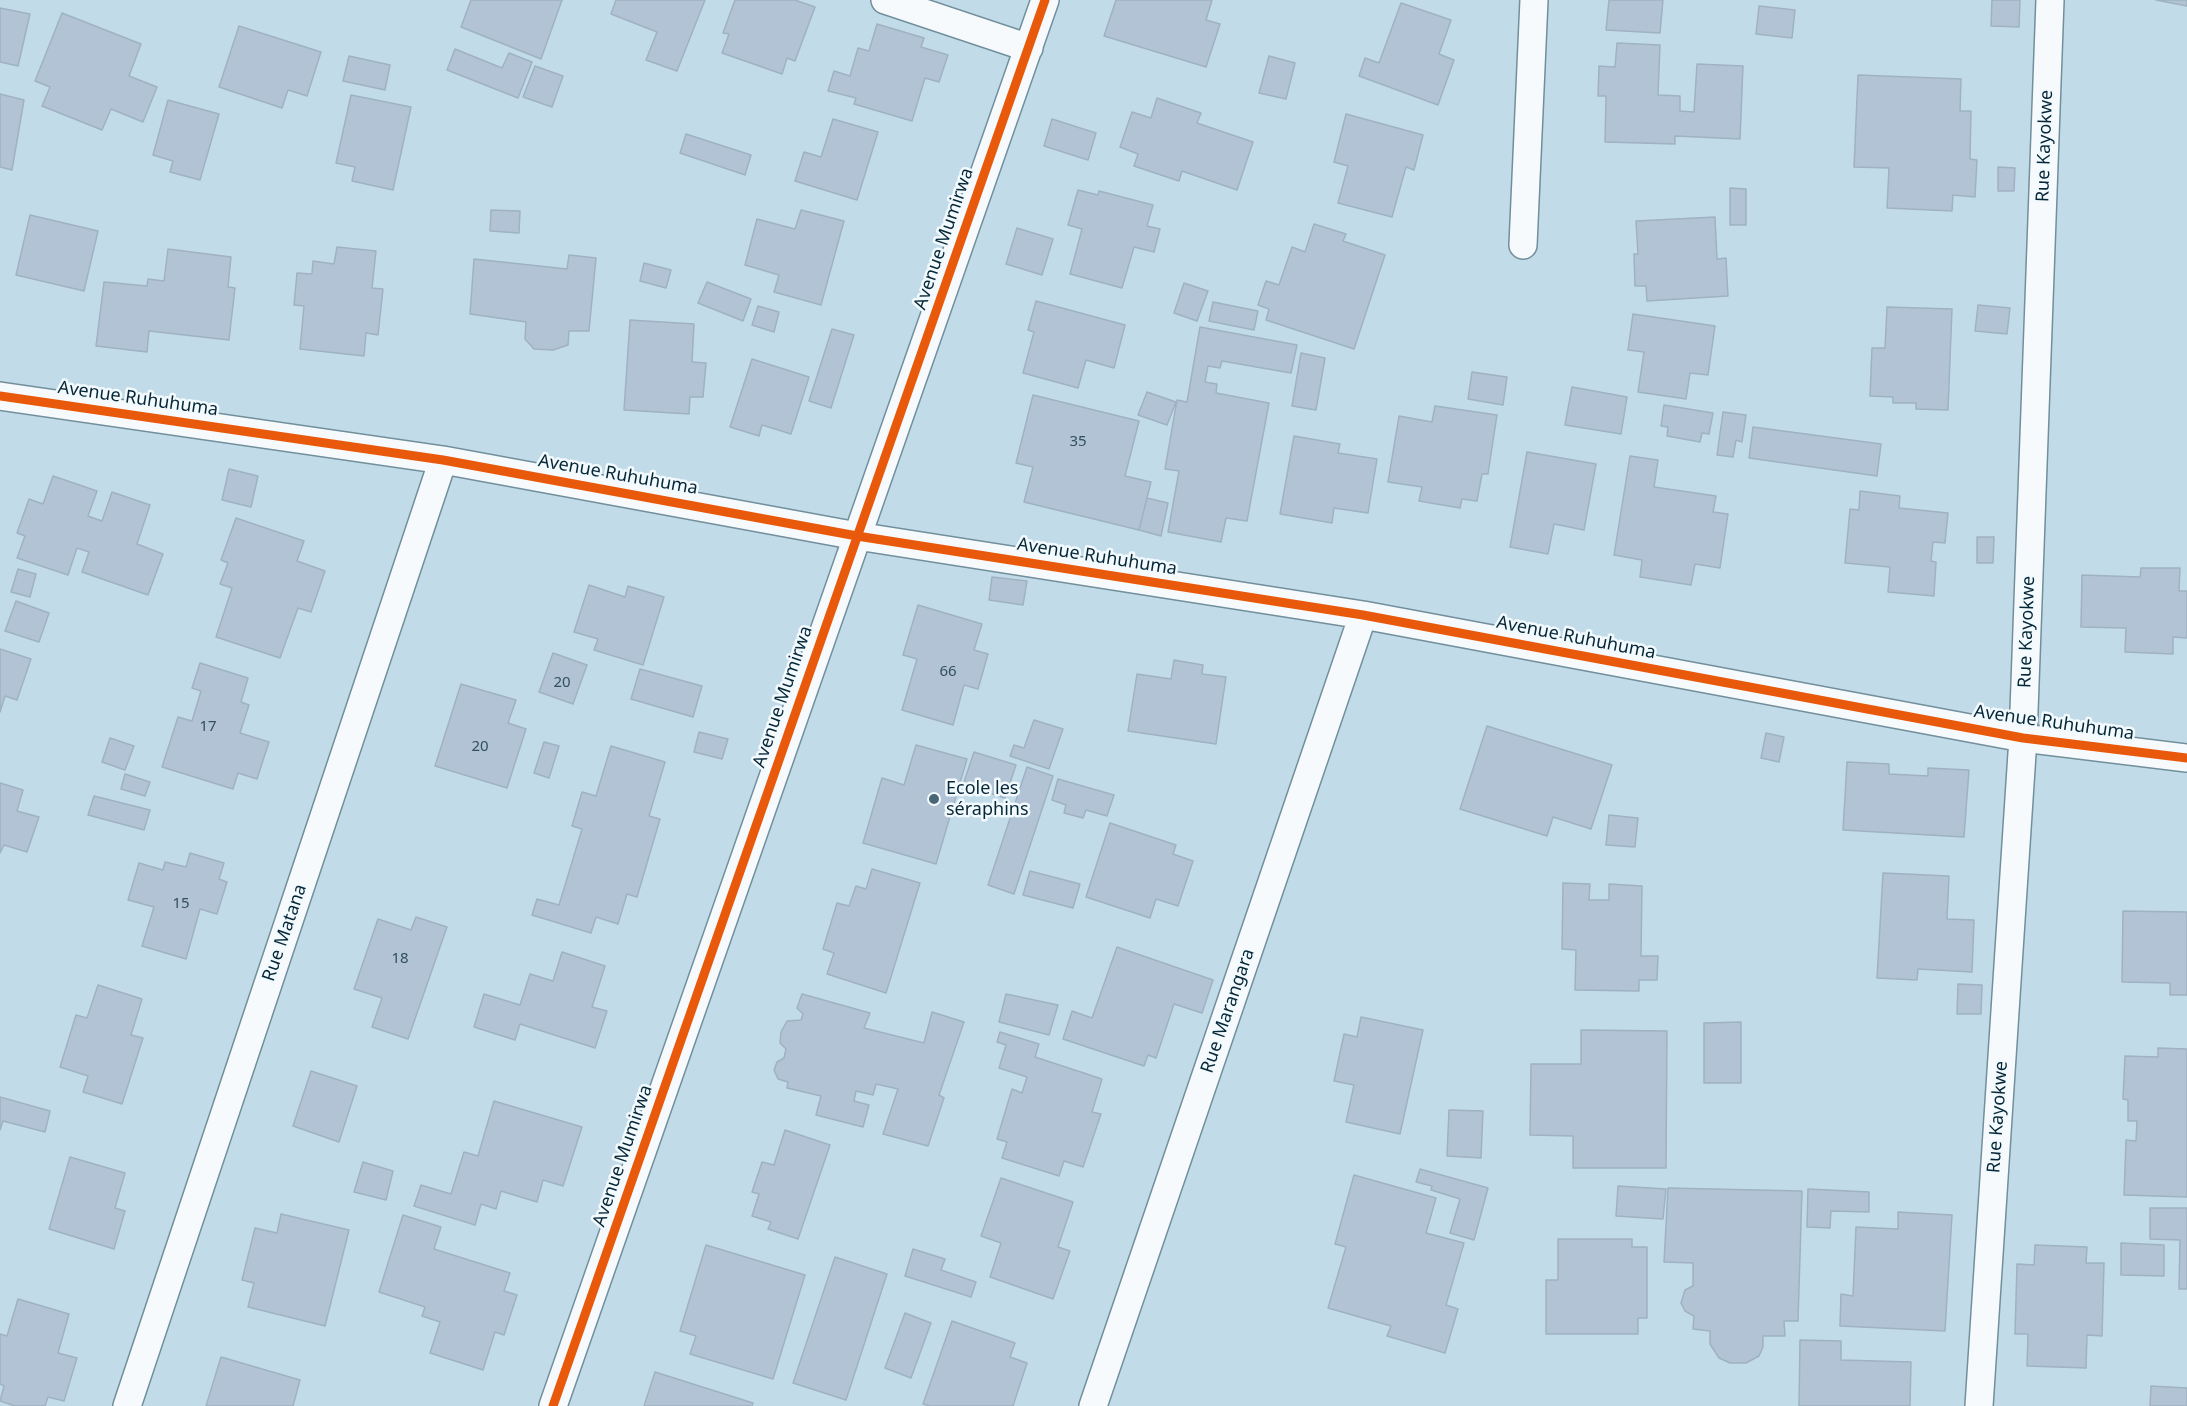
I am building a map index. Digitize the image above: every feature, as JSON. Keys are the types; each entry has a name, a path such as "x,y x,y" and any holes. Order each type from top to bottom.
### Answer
{"street":[{"path":"885,0 1029,48"},
{"name":"Avenue Mumirwa","path":"553,1406 1045,0"},
{"path":"1523,245 1534,0"},
{"name":"Rue Kayokwe","path":"1979,1406 2023,738 2050,0"},
{"name":"Avenue Ruhuhuma","path":"0,396 443,460 857,536 1363,615 2023,738 2187,758"},
{"name":"Rue Matana","path":"127,1406 443,460"},
{"name":"Rue Marangara","path":"1093,1406 1363,615"}],"building":[{"path":"471,0 562,0 541,59 461,27"},
{"path":"616,0 705,0 677,71 646,60 657,32 611,14"},
{"path":"735,0 795,0 815,7 795,61 787,58 782,74 722,53 729,34 723,33"},
{"path":"1116,0 1212,0 1206,20 1220,24 1206,67 1104,36"},
{"path":"1609,0 1663,0 1660,33 1606,30"},
{"path":"1992,0 2020,0 2019,27 1991,26"},
{"path":"2156,0 2187,0 2187,6"},
{"path":"1401,3 1451,20 1439,54 1454,60 1438,105 1359,76 1365,58 1379,63"},
{"path":"1759,6 1795,10 1792,38 1756,34"},
{"path":"0,8 30,14 18,66 0,62"},
{"path":"62,13 141,44 129,76 157,87 143,122 111,109 102,130 42,106 50,87 35,81"},
{"path":"877,24 924,38 921,47 948,55 939,82 925,78 912,121 854,104 856,98 828,91 834,71 850,76 858,48 869,51"},
{"path":"239,26 321,52 307,96 288,90 282,108 219,87"},
{"path":"1617,43 1660,45 1658,95 1680,96 1680,111 1694,112 1697,64 1743,66 1740,139 1675,136 1675,144 1605,142 1606,96 1598,96 1599,66 1615,67"},
{"path":"455,49 502,68 509,53 532,62 518,98 447,70"},
{"path":"349,56 390,65 385,90 343,81"},
{"path":"1269,56 1295,63 1286,99 1259,93"},
{"path":"535,66 563,76 552,107 523,97"},
{"path":"1858,75 1961,79 1960,111 1971,111 1970,159 1977,160 1975,197 1953,195 1952,211 1887,208 1889,168 1854,167"},
{"path":"0,94 24,100 12,170 0,167"},
{"path":"351,95 411,107 393,190 352,181 355,167 336,163"},
{"path":"1157,98 1201,113 1197,123 1253,142 1237,190 1182,171 1179,181 1134,166 1138,154 1120,147 1132,112 1151,118"},
{"path":"168,100 219,114 200,180 170,172 173,161 153,155"},
{"path":"1346,114 1423,135 1414,170 1406,167 1392,217 1338,203 1348,166 1334,162"},
{"path":"833,119 878,132 857,200 795,181 804,152 821,157"},
{"path":"1052,119 1096,133 1088,160 1044,146"},
{"path":"686,134 751,155 745,175 680,153"},
{"path":"1998,167 2015,168 2014,191 1998,191"},
{"path":"1730,188 1746,189 1746,225 1730,225"},
{"path":"1078,190 1098,195 1099,191 1153,205 1147,226 1160,229 1154,252 1134,247 1122,288 1070,274 1082,229 1068,225"},
{"path":"491,210 520,211 519,233 490,231"},
{"path":"801,210 844,221 821,305 774,292 779,275 745,265 757,219 795,229"},
{"path":"30,215 98,231 84,291 16,275"},
{"path":"1715,217 1717,259 1726,258 1728,296 1647,301 1646,286 1635,286 1634,254 1638,254 1636,221"},
{"path":"1314,224 1346,234 1343,241 1385,255 1354,349 1266,320 1269,309 1258,305 1266,281 1279,285 1292,247 1305,252"},
{"path":"1017,228 1053,239 1042,275 1006,264"},
{"path":"337,247 376,251 372,288 383,289 378,335 366,333 364,356 300,349 304,306 294,305 297,273 312,274 313,261 334,264"},
{"path":"168,249 231,257 228,287 235,288 229,340 149,331 147,352 96,346 104,282 147,286 148,279 164,281"},
{"path":"569,255 596,258 589,331 569,331 568,345 553,350 534,349 525,339 526,322 470,314 474,259 567,269"},
{"path":"644,263 671,270 666,288 640,281"},
{"path":"707,282 751,299 743,321 698,303"},
{"path":"1184,283 1208,291 1197,321 1174,313"},
{"path":"1036,301 1125,325 1114,368 1086,360 1078,388 1023,373 1034,332 1028,330"},
{"path":"1213,302 1258,311 1254,330 1209,321"},
{"path":"1978,305 2010,308 2007,334 1975,331"},
{"path":"758,306 779,312 774,332 752,325"},
{"path":"1887,307 1952,309 1948,410 1916,409 1916,403 1893,403 1893,397 1870,396 1872,348 1885,348"},
{"path":"1633,314 1715,326 1708,375 1690,373 1686,399 1638,392 1644,352 1628,350"},
{"path":"630,320 694,324 692,362 706,363 703,397 690,397 689,414 624,410"},
{"path":"1200,327 1297,345 1291,373 1222,361 1220,368 1208,366 1205,382 1217,384 1216,393 1269,403 1247,521 1226,518 1221,542 1168,532 1179,471 1165,469 1177,400 1187,402"},
{"path":"832,329 854,335 831,408 809,401"},
{"path":"1301,353 1325,358 1316,410 1292,406"},
{"path":"752,359 809,377 791,434 762,425 759,436 730,427"},
{"path":"1472,372 1507,377 1503,405 1468,399"},
{"path":"1572,387 1627,397 1621,434 1565,425"},
{"path":"1147,392 1176,402 1167,425 1138,415"},
{"path":"1033,395 1139,421 1125,476 1151,482 1139,530 1024,502 1033,467 1016,463"},
{"path":"1664,405 1713,413 1709,434 1702,433 1700,442 1667,436 1668,427 1661,426"},
{"path":"1435,406 1497,415 1488,474 1482,474 1477,501 1462,499 1460,508 1419,501 1422,487 1388,482 1399,416 1432,422"},
{"path":"1723,412 1746,415 1742,442 1736,440 1733,457 1717,455"},
{"path":"1753,427 1881,444 1877,476 1749,458"},
{"path":"1294,436 1340,444 1338,453 1377,459 1368,513 1334,508 1332,523 1280,514"},
{"path":"1527,452 1596,464 1584,530 1554,524 1548,554 1510,547"},
{"path":"1630,456 1658,460 1654,487 1716,496 1713,512 1728,514 1720,568 1695,564 1691,585 1640,577 1642,560 1614,555"},
{"path":"229,469 258,476 251,507 222,500"},
{"path":"53,476 97,491 88,516 102,521 112,492 150,505 137,544 163,554 148,595 82,572 89,552 77,548 68,575 17,558 25,536 17,533 29,499 43,504"},
{"path":"1860,491 1900,496 1899,508 1948,513 1945,543 1933,542 1931,561 1936,562 1934,596 1888,592 1890,567 1845,563 1850,509 1859,510"},
{"path":"1147,498 1168,503 1161,536 1139,530"},
{"path":"236,518 304,541 297,561 325,571 311,612 298,608 280,658 216,637 232,588 220,584 228,563 221,560"},
{"path":"1977,537 1994,537 1993,563 1977,563"},
{"path":"2141,568 2180,568 2179,591 2187,591 2187,638 2173,637 2173,654 2125,652 2126,628 2081,627 2082,575 2140,577"},
{"path":"18,569 36,574 30,597 11,592"},
{"path":"992,577 1027,581 1023,605 989,600"},
{"path":"589,585 625,597 628,586 664,597 643,665 594,650 598,639 574,632"},
{"path":"16,601 49,613 39,642 5,631"},
{"path":"918,605 982,624 974,650 988,654 978,689 964,685 953,725 902,710 917,659 903,655"},
{"path":"0,649 31,659 17,700 5,696 0,712"},
{"path":"553,653 587,665 573,704 539,692"},
{"path":"1174,660 1203,665 1202,674 1226,677 1216,744 1128,731 1137,674 1171,679"},
{"path":"200,663 248,678 241,702 249,705 240,733 269,742 257,779 238,773 233,789 162,767 178,717 192,721 201,691 192,688"},
{"path":"640,669 702,686 693,717 631,699"},
{"path":"461,684 516,700 508,723 526,729 507,788 435,766"},
{"path":"1034,720 1063,729 1049,769 1010,756 1014,745 1024,748"},
{"path":"1487,726 1612,765 1591,829 1553,817 1547,836 1460,809"},
{"path":"699,732 728,739 722,759 694,752"},
{"path":"1766,733 1784,737 1779,762 1761,758"},
{"path":"110,738 134,746 125,770 102,762"},
{"path":"544,742 559,746 549,778 534,773"},
{"path":"916,745 967,759 936,864 863,843 882,778 904,785"},
{"path":"611,746 665,762 649,816 660,819 637,897 627,894 618,924 596,917 591,933 532,915 537,899 559,905 582,829 572,826 582,792 596,796"},
{"path":"974,752 1016,765 1005,798 963,785"},
{"path":"1847,762 1889,764 1889,774 1928,776 1928,768 1969,770 1964,837 1843,830"},
{"path":"1027,767 1053,776 1014,894 988,885"},
{"path":"125,774 150,782 145,796 121,789"},
{"path":"1058,779 1114,795 1107,816 1086,810 1083,818 1064,813 1066,805 1052,800"},
{"path":"0,783 23,790 17,811 39,817 27,852 4,845 0,853"},
{"path":"94,796 150,810 144,830 88,815"},
{"path":"1609,815 1638,818 1635,847 1606,845"},
{"path":"1110,823 1176,845 1173,854 1193,861 1178,906 1156,899 1150,918 1086,897"},
{"path":"190,853 224,863 219,879 227,882 217,914 200,909 186,959 142,946 154,907 128,900 139,863 163,870 165,862 186,867"},
{"path":"872,869 920,883 886,993 827,974 834,953 823,949 837,903 849,906 856,886 866,889"},
{"path":"1030,871 1080,884 1073,908 1023,895"},
{"path":"1883,873 1949,876 1947,919 1974,920 1972,972 1918,969 1917,980 1877,978"},
{"path":"1563,883 1590,884 1589,900 1609,900 1609,884 1642,886 1641,956 1658,956 1657,980 1639,980 1639,991 1575,990 1576,950 1562,949"},
{"path":"2123,911 2187,912 2187,995 2170,995 2170,983 2122,982"},
{"path":"416,917 447,927 408,1039 372,1027 382,998 354,989 378,919 411,930"},
{"path":"1117,947 1213,980 1202,1013 1174,1004 1156,1058 1148,1055 1144,1066 1063,1039 1072,1011 1092,1018"},
{"path":"562,952 605,966 592,1007 607,1011 595,1048 520,1024 515,1040 474,1027 484,994 520,1005 530,974 553,981"},
{"path":"1958,984 1982,985 1981,1014 1957,1014"},
{"path":"98,985 142,999 131,1035 143,1038 122,1104 83,1092 88,1076 60,1067 76,1015 87,1018"},
{"path":"802,994 870,1013 864,1028 924,1043 932,1012 964,1022 939,1095 944,1098 928,1146 883,1134 898,1089 876,1084 873,1095 856,1091 854,1101 869,1105 863,1127 816,1115 821,1096 787,1088 788,1082 778,1079 774,1070 777,1062 784,1058 786,1049 780,1043 781,1032 787,1021 801,1020 803,1014 797,1008"},
{"path":"1006,994 1058,1005 1049,1035 999,1022"},
{"path":"1361,1017 1423,1030 1400,1134 1346,1122 1354,1085 1334,1081 1344,1034 1357,1037"},
{"path":"1741,1022 1741,1083 1704,1083 1704,1023"},
{"path":"1581,1030 1667,1031 1666,1168 1573,1168 1573,1136 1530,1135 1531,1064 1581,1064"},
{"path":"1000,1032 1039,1044 1035,1057 1102,1079 1092,1112 1101,1114 1083,1167 1064,1161 1059,1176 1002,1158 1007,1142 997,1139 1012,1089 1022,1093 1027,1077 999,1068 1006,1045 997,1042"},
{"path":"2158,1048 2187,1049 2187,1197 2124,1195 2126,1140 2136,1141 2137,1121 2128,1121 2128,1100 2123,1099 2125,1056 2158,1057"},
{"path":"311,1071 357,1086 339,1142 293,1126"},
{"path":"0,1097 50,1111 45,1132 3,1121 0,1130"},
{"path":"494,1101 582,1127 563,1186 543,1180 537,1202 501,1191 496,1209 481,1204 475,1225 414,1206 421,1185 451,1194 464,1152 478,1156"},
{"path":"1449,1110 1483,1111 1481,1158 1447,1156"},
{"path":"785,1130 830,1145 798,1239 768,1229 771,1222 752,1216 759,1194 752,1192 762,1162 774,1165"},
{"path":"70,1157 125,1173 115,1208 125,1211 114,1249 49,1229"},
{"path":"363,1162 393,1171 386,1200 354,1192"},
{"path":"1420,1169 1488,1188 1474,1240 1450,1233 1460,1199 1431,1190 1432,1186 1416,1182"},
{"path":"1354,1175 1436,1198 1426,1233 1464,1243 1446,1305 1458,1309 1445,1353 1387,1336 1391,1326 1328,1308 1346,1247 1335,1244"},
{"path":"1001,1178 1073,1202 1058,1247 1070,1251 1053,1299 990,1277 1001,1243 981,1236"},
{"path":"1618,1186 1666,1189 1663,1219 1616,1216"},
{"path":"1668,1188 1802,1191 1798,1321 1784,1321 1785,1336 1763,1336 1763,1347 1759,1356 1746,1363 1730,1363 1719,1358 1710,1344 1710,1331 1693,1329 1694,1316 1685,1311 1681,1303 1685,1290 1693,1286 1693,1263 1664,1262"},
{"path":"1808,1189 1869,1192 1869,1212 1831,1211 1830,1228 1807,1227"},
{"path":"2150,1208 2187,1208 2187,1289 2179,1289 2180,1240 2150,1239"},
{"path":"1898,1212 1952,1215 1945,1331 1840,1326 1841,1294 1853,1296 1856,1227 1898,1229"},
{"path":"281,1214 349,1230 325,1326 248,1307 254,1283 242,1280 255,1228 277,1233"},
{"path":"403,1215 441,1227 434,1249 510,1273 504,1291 517,1295 504,1335 495,1332 483,1370 430,1353 440,1322 422,1316 425,1307 379,1292"},
{"path":"1558,1239 1632,1239 1632,1247 1647,1247 1647,1318 1638,1318 1638,1334 1546,1334 1546,1280 1558,1280"},
{"path":"2121,1243 2164,1245 2164,1276 2121,1275"},
{"path":"706,1245 805,1275 773,1379 690,1354 696,1336 680,1331"},
{"path":"2035,1245 2087,1247 2086,1263 2104,1263 2102,1336 2087,1335 2086,1368 2027,1366 2028,1334 2015,1334 2017,1264 2034,1265"},
{"path":"913,1249 945,1259 941,1270 976,1282 971,1297 905,1276"},
{"path":"835,1257 887,1274 846,1400 793,1383"},
{"path":"18,1299 69,1314 58,1353 77,1358 64,1401 48,1397 45,1406 15,1406 0,1401 4,1386 0,1384 0,1334 7,1336"},
{"path":"905,1313 931,1323 911,1378 885,1368"},
{"path":"952,1321 1015,1343 1010,1357 1027,1363 1013,1406 930,1406 923,1404"},
{"path":"1800,1340 1841,1341 1841,1360 1911,1362 1910,1406 1799,1406"},
{"path":"221,1357 300,1380 293,1406 206,1406"},
{"path":"655,1372 753,1403 752,1406 644,1406"},
{"path":"2151,1386 2187,1388 2187,1406 2150,1406"}],"cycle path":[{"path":"553,1406 1045,0"},
{"path":"0,396 443,460 857,536 1363,615 2023,738 2187,758"}],"place":[{"name":"Ecole les séraphins","path":"934,799"}]}
